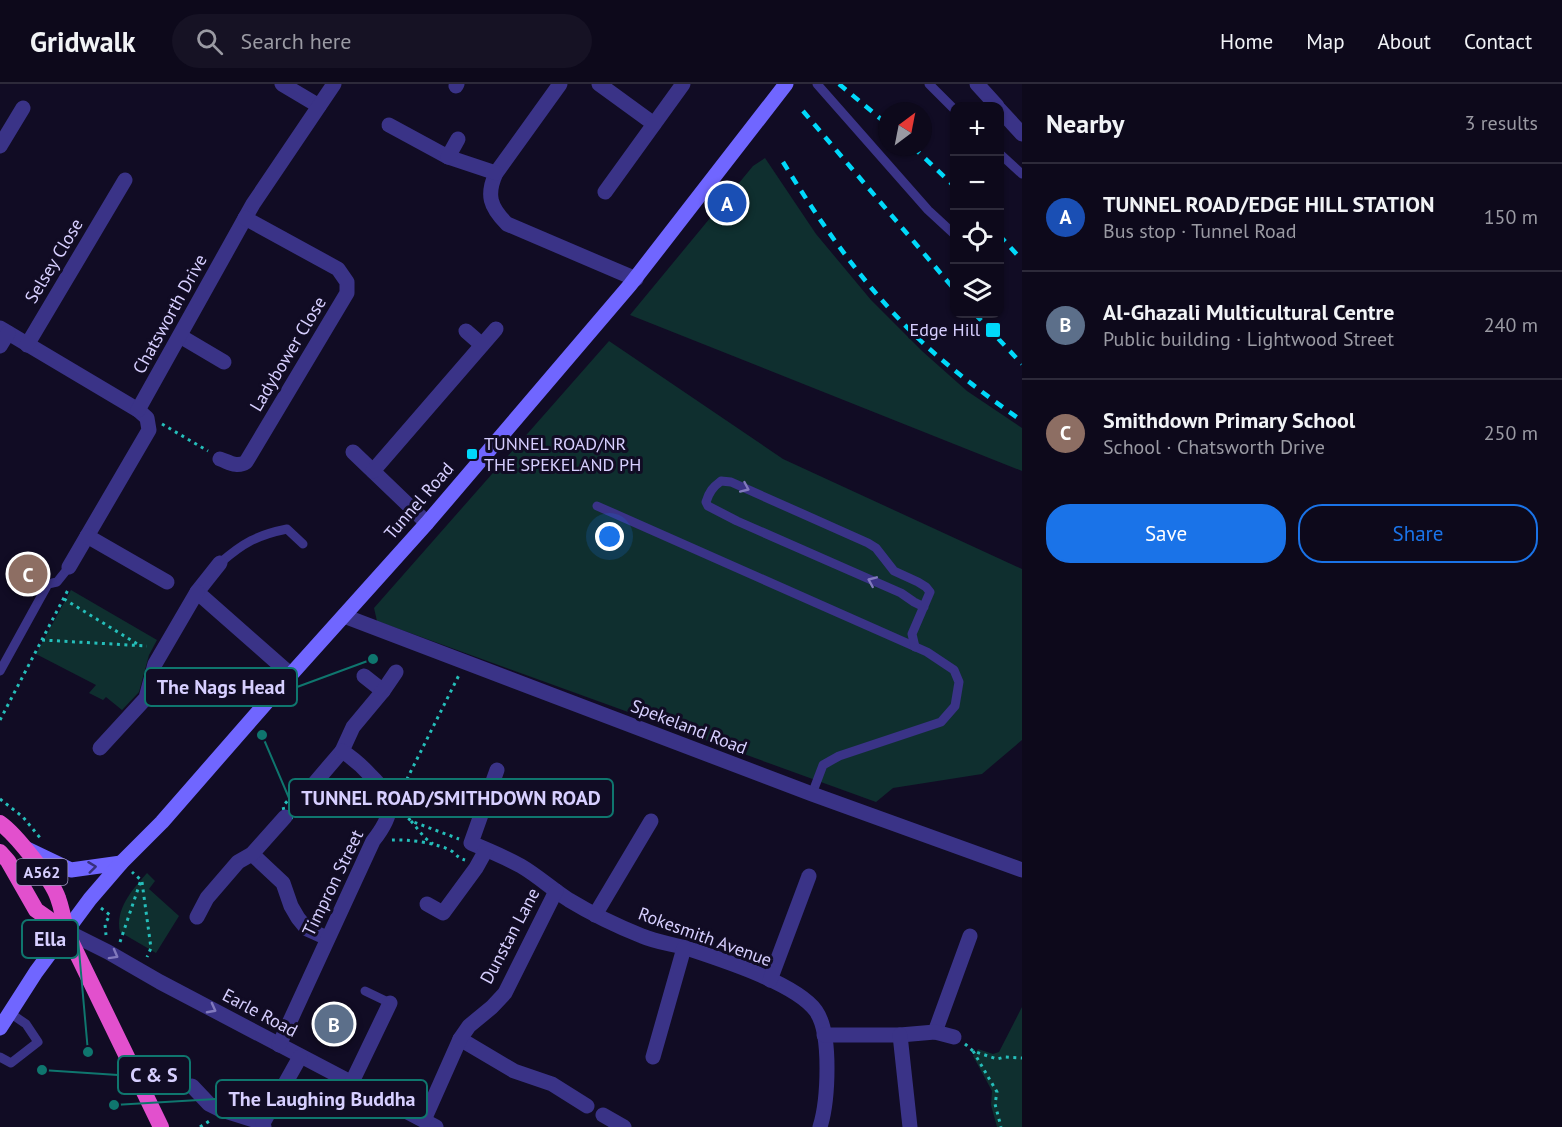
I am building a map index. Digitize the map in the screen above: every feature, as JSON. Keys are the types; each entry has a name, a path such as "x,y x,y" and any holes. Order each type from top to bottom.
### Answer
{"highway":[{"name":"A562","path":"0,823 25,848 58,897 66,931 161,1127"},
{"name":"A562","path":"0,852 8,861 36,910 66,931"}],"main road":[{"name":"Tunnel Road","path":"0,1028 36,972 90,899 121,863 162,822 290,674 427,523 534,398 633,282 786,84"},
{"path":"25,848 71,870 121,863"}],"street":[{"path":"282,84 319,106"},
{"name":"Chatsworth Drive","path":"69,567 149,430 143,414 180,336 253,204 334,84"},
{"path":"560,84 496,172 489,188 491,202 497,214 507,224 633,282"},
{"path":"599,84 654,124"},
{"path":"605,192 684,84"},
{"path":"977,84 993,102"},
{"path":"0,146 15,111"},
{"path":"1004,114 1022,134"},
{"path":"389,124 448,158 496,172"},
{"path":"448,158 458,139"},
{"name":"Selsey Close","path":"27,345 108,194 125,180"},
{"name":"Ladybower Close","path":"220,459 241,465 246,462 346,293 347,282 338,269 245,218"},
{"path":"373,471 496,329"},
{"path":"465,331 482,345"},
{"path":"3,336 27,345 143,414"},
{"path":"180,336 224,362"},
{"path":"353,452 427,523"},
{"path":"87,536 167,582"},
{"path":"100,748 146,698 155,664 164,647 196,592 220,563"},
{"path":"196,592 290,674"},
{"name":"Spekeland Road","path":"344,616 812,794 1022,870"},
{"path":"307,792 342,751 353,727 396,672"},
{"path":"364,676 383,691"},
{"path":"342,751 385,788 390,801"},
{"path":"471,843 497,770"},
{"name":"Timpron Street","path":"279,1045 373,841 384,825 390,801"},
{"path":"197,917 207,898 238,862 252,854 285,816"},
{"path":"595,915 651,821"},
{"name":"Rokesmith Avenue","path":"471,843 518,864 595,915 645,937 727,962 802,998 817,1012 824,1035 828,1088 820,1127"},
{"path":"427,904 443,913 486,850"},
{"path":"252,854 283,884 298,918 307,928 327,938"},
{"path":"770,981 809,876"},
{"name":"Dunstan Lane","path":"430,1124 460,1039 469,1026 505,993 562,895"},
{"name":"Earle Road","path":"66,931 430,1124"},
{"path":"935,1032 970,936"},
{"path":"653,1057 684,948"},
{"path":"352,1082 390,1003"},
{"path":"824,1035 900,1035 935,1032 954,1037"},
{"path":"900,1035 910,1127"},
{"path":"460,1039 514,1071 552,1084 587,1106"},
{"path":"192,1086 209,1104 264,1125 300,1057"},
{"path":"603,1115 624,1127"}],"lane":[{"path":"817,84 928,210 950,230"},
{"path":"929,84 950,105"},
{"path":"1002,156 1022,174"},
{"path":"915,647 912,634 924,607 930,592 926,587 894,571 876,548 731,482 721,481 712,488 708,495 706,501 708,506 901,593 924,607"},
{"path":"597,506 927,652 954,670 959,682 955,706 941,722 839,756 823,765 812,794"},
{"path":"220,563 235,550 262,534 287,530 303,544"},
{"path":"0,671 48,584 57,582 69,567"},
{"path":"365,991 390,1003"},
{"path":"0,1057 11,1063 38,1042 26,1024 9,1013"}],"path":[{"path":"143,414 220,459"},
{"path":"0,720 64,599 73,579 69,567"},
{"path":"64,599 140,646"},
{"path":"42,640 164,647"},
{"path":"435,845 425,838 390,801 398,797 465,662"},
{"path":"295,792 307,792 308,803 295,818 285,816 283,806 295,792"},
{"path":"0,799 23,817 47,847"},
{"path":"411,821 471,843"},
{"path":"373,841 380,843 406,840 435,845 477,866"},
{"path":"121,863 141,880 151,948 145,961"},
{"path":"112,943 118,946 141,880"},
{"path":"90,899 110,915 105,924 107,937"},
{"path":"954,1037 973,1051 997,1059 1022,1058"},
{"path":"973,1051 997,1092 995,1104 1001,1127"}],"green space":[{"path":"765,158 816,234 871,300 922,351 967,391 1022,428 1022,471 630,315 753,166"},
{"path":"609,341 783,459 1022,569 1022,740 982,774 893,788 876,802 377,621 374,608"},
{"path":"71,590 157,640 149,655 139,692 122,710 106,697 103,700 89,693 96,685 36,654"},
{"path":"147,873 155,881 149,889 179,916 156,953 120,932 119,924 126,900"},
{"path":"1022,1007 1022,1127 997,1127 991,1105 992,1091 973,1056 978,1049 993,1054 999,1052"}],"railway":[{"path":"839,84 878,116"},
{"path":"803,111 950,284"},
{"path":"922,156 950,182"},
{"path":"783,162 846,256 882,301 946,363 1022,421"},
{"path":"1004,240 1022,260"},
{"path":"979,318 1022,364"}],"place":[{"name":"TUNNEL ROAD/EDGE HILL STATION","path":"727,203"},
{"name":"Edge Hill","path":"993,330"},
{"name":"TUNNEL ROAD/NR THE SPEKELAND PH","path":"472,454"},
{"name":"Smithdown Primary School","path":"28,574"},
{"name":"The Nags Head","path":"373,659"},
{"name":"TUNNEL ROAD/SMITHDOWN ROAD","path":"262,735"},
{"name":"Al-Ghazali Multicultural Centre","path":"334,1024"},
{"name":"Ella","path":"88,1052"},
{"name":"C & S","path":"42,1070"},
{"name":"The Laughing Buddha","path":"114,1105"}]}
